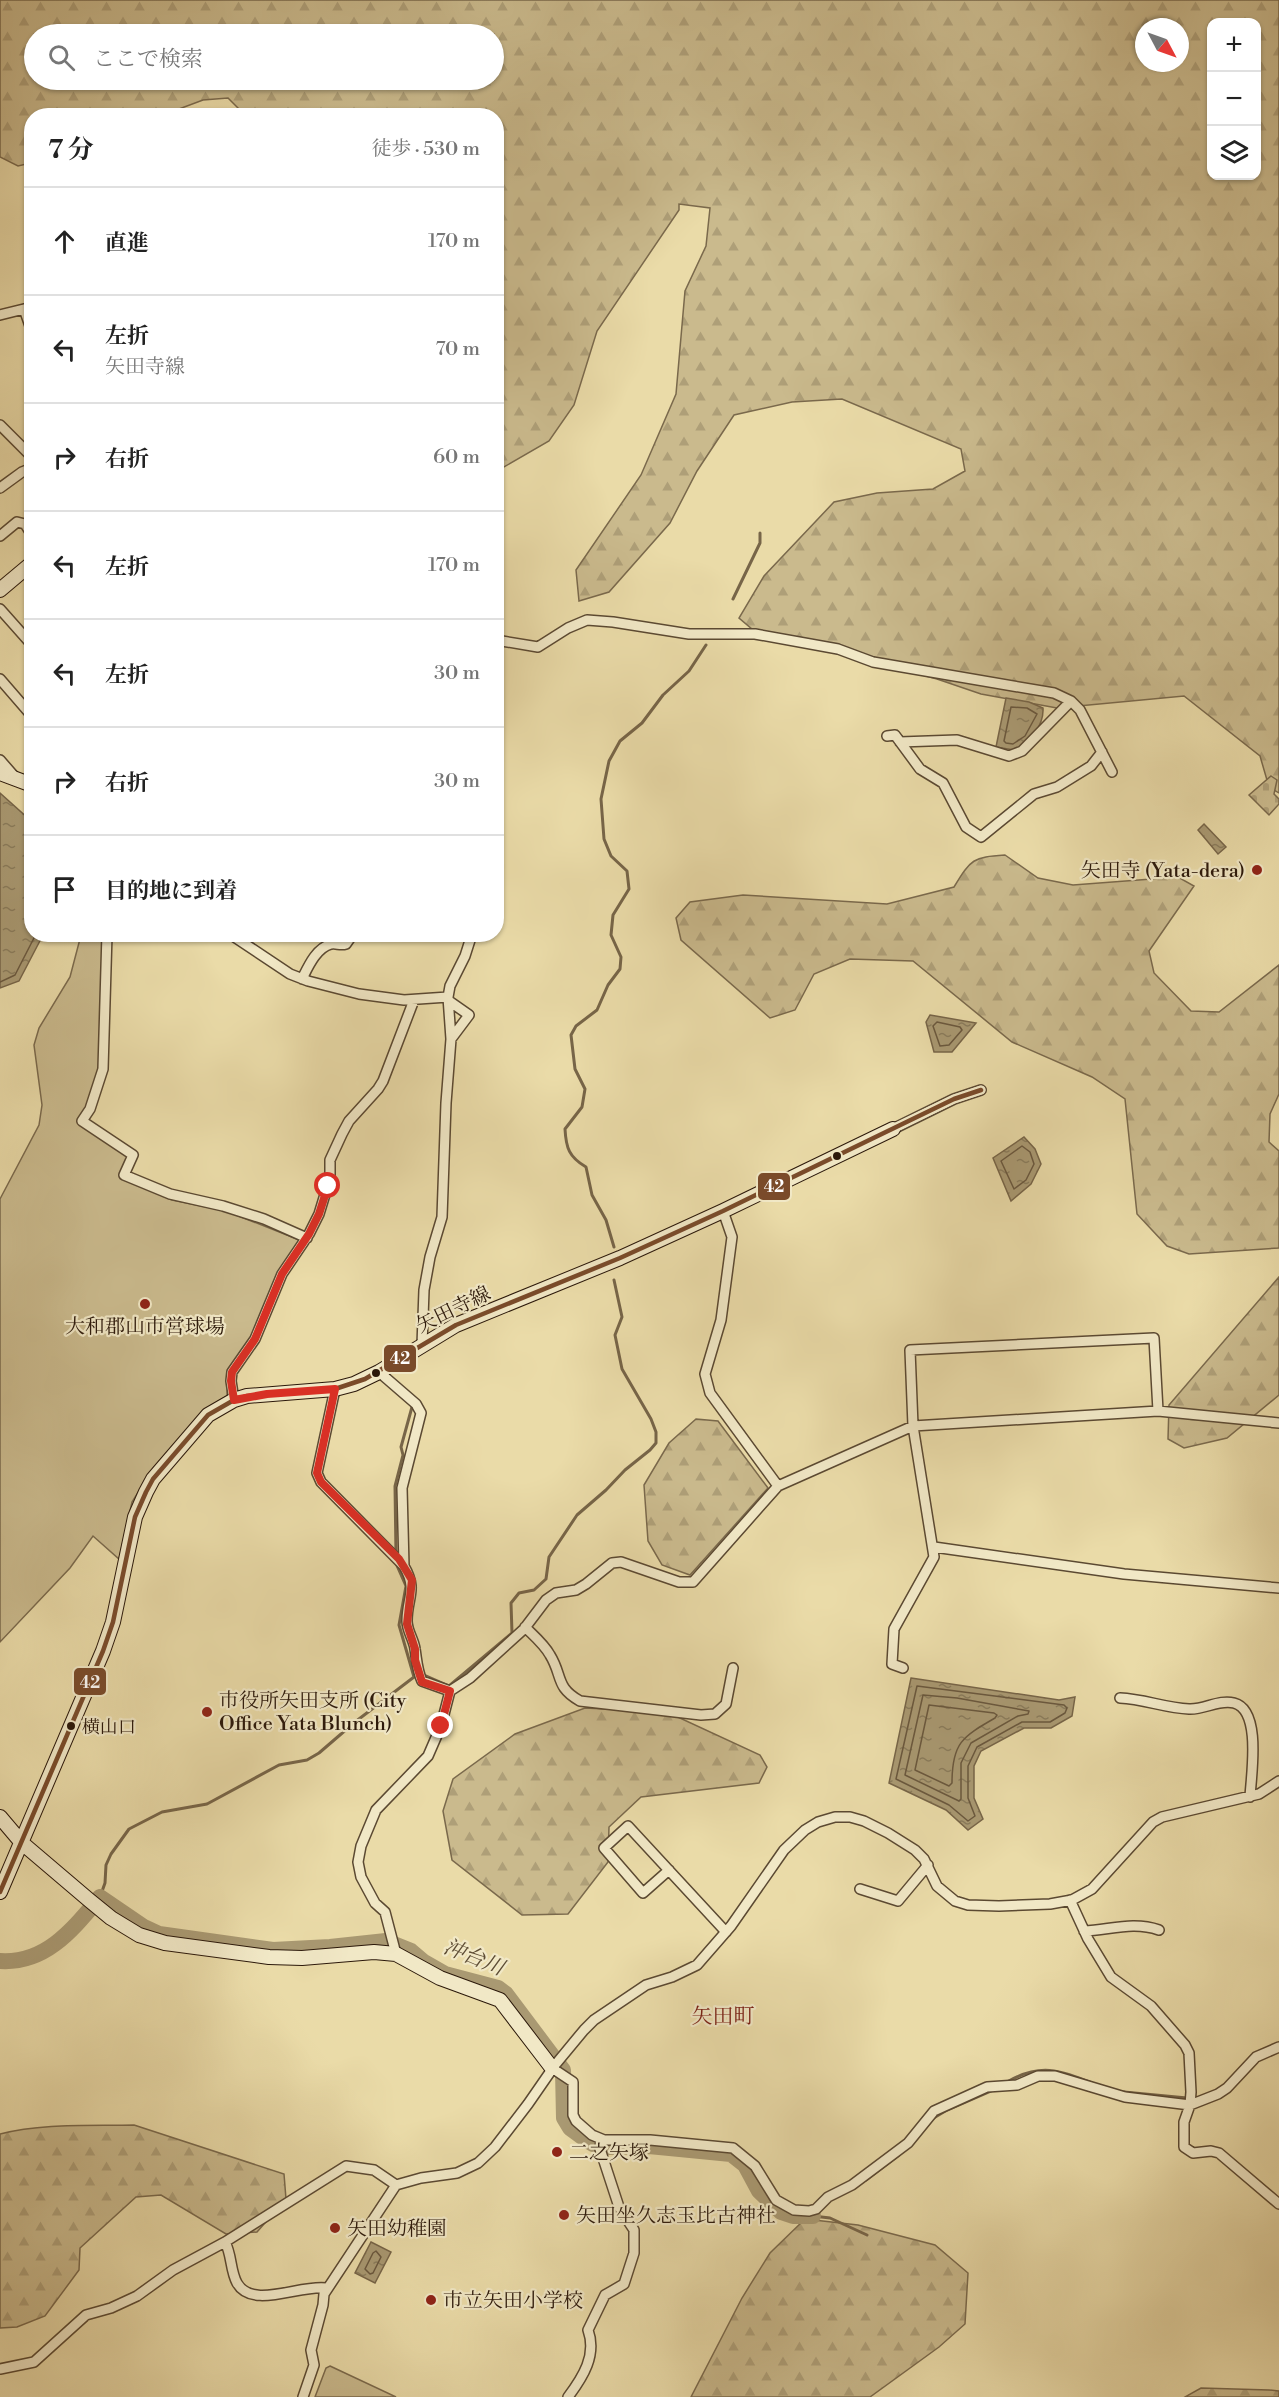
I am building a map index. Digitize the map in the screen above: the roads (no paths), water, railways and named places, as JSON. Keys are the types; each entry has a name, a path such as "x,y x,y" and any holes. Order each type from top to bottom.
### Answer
{"main road":[{"path":"0,590 24,572"},
{"path":"0,773 24,781"},
{"name":"矢田寺線","path":"0,1892 108,1638 131,1532 140,1503 153,1479 213,1412 234,1400 267,1394 335,1389 354,1384 379,1372 464,1322 620,1258 893,1129"},
{"path":"0,1817 22,1843 94,1905 124,1926 151,1940 229,1953 282,1958 374,1952 396,1954 431,1974 500,2000 559,2068"}],"street":[{"path":"0,315 24,309"},
{"path":"0,425 24,449"},
{"path":"0,488 24,474"},
{"path":"0,536 17,522 24,524"},
{"path":"0,609 24,636"},
{"path":"504,641 538,647 568,628 587,620 688,634 755,634 838,650 873,662 1054,693 1071,701 1080,711 1112,772"},
{"path":"0,679 24,707"},
{"path":"900,742 957,740 1009,756 1022,751 1071,701"},
{"path":"887,736 895,735 901,747 920,769 943,783 966,827 981,837 1034,794 1057,787 1091,766 1102,753"},
{"path":"0,760 17,779"},
{"path":"106,942 103,1069 90,1109 82,1121 133,1155 124,1175 170,1194 243,1212 307,1238"},
{"path":"242,942 290,974 302,979 359,994 414,1000 448,999 469,1016 451,1039"},
{"path":"302,979 315,956 331,944 346,944 347,942"},
{"path":"422,1345 424,1290 430,1257 442,1217 451,1039 448,999 450,986 469,942"},
{"path":"234,1400 232,1372 255,1339 282,1274 307,1238 319,1214 330,1178 330,1160 349,1121 383,1081 414,1000"},
{"path":"893,1129 954,1099 981,1090"},
{"path":"723,1211 732,1238 721,1320 705,1374 710,1393 778,1486"},
{"path":"903,1668 892,1664 894,1629 934,1557 913,1426 910,1350 1154,1338 1158,1411"},
{"path":"379,1372 416,1404 421,1413 402,1488 399,1560"},
{"path":"335,1389 317,1473 321,1482 399,1560 412,1580 407,1624 415,1649 419,1675 422,1682 450,1691"},
{"path":"396,1954 385,1912 375,1903 361,1877 358,1862 361,1846 376,1810 429,1756 441,1726 450,1691 470,1678 525,1627 546,1600 556,1593 576,1590 612,1563 621,1562 679,1582 693,1582 778,1486 913,1426 1158,1411 1279,1423"},
{"path":"934,1547 1124,1574 1279,1588"},
{"path":"525,1627 543,1644 552,1657 567,1694 580,1701 715,1714 726,1704 733,1668"},
{"path":"1120,1698 1187,1710 1221,1702 1234,1702 1242,1707 1252,1728 1250,1797"},
{"path":"303,2397 314,2365 310,2350 326,2288 396,2186 421,2178 457,2173 478,2163 559,2068 594,2020 646,1985 672,1977 697,1965 726,1932 784,1850 805,1830 818,1822 835,1817 864,1821 915,1850 927,1865 932,1878 945,1894 955,1901 968,1905 1050,1904 1070,1900 1098,1883 1117,1859 1153,1822 1175,1814 1250,1797 1267,1791 1279,1780"},
{"path":"669,1870 643,1893 604,1848 628,1826 669,1870 726,1932"},
{"path":"860,1889 898,1901 927,1865"},
{"path":"1070,1900 1084,1931 1111,1977 1150,2006 1185,2045 1188,2053 1190,2105 1184,2122 1184,2146 1193,2153 1210,2151 1219,2153 1279,2204"},
{"path":"1084,1931 1128,1925 1146,1926 1159,1930"},
{"path":"601,2144 650,2140 733,2148 755,2166 776,2200 795,2210 809,2211 816,2209 828,2198 852,2185 908,2143 934,2111 994,2086 1022,2083 1038,2076 1062,2076 1125,2097 1190,2105 1218,2094 1227,2088 1256,2057 1279,2047"},
{"path":"559,2068 573,2082 573,2115 601,2144 619,2207 634,2230 634,2253 624,2284 605,2295 588,2330 592,2341 588,2366 568,2397"},
{"path":"0,2369 34,2362 86,2315 111,2308 137,2296 174,2270 225,2242 346,2166 374,2170 396,2186"},
{"path":"225,2242 231,2253 236,2280 246,2292 262,2296 315,2286 326,2288"}],"water":[{"path":"1006,698 1029,702 1043,708 1041,721 1035,733 1025,744 1014,750 996,747"},
{"path":"0,793 24,815 24,942 39,942 19,981 0,988"},
{"path":"1204,824 1226,847 1218,854 1198,830"},
{"path":"930,1015 976,1023 952,1052 934,1052 926,1022"},
{"path":"1024,1137 1035,1149 1041,1164 1031,1184 1011,1201 993,1158"},
{"path":"911,1678 1059,1700 1075,1697 1072,1716 1051,1728 1024,1728 981,1751 974,1766 974,1798 983,1819 968,1830 946,1810 889,1783"},
{"path":"371,2242 391,2252 375,2283 355,2273"}],"waterway":[{"path":"733,599 760,543 760,533"},
{"path":"614,1247 606,1220 592,1195 586,1167 576,1160 570,1151 566,1142 565,1129 582,1107 585,1089 575,1069 571,1035 576,1026 597,1010 608,985 620,969 621,957 611,935 613,915 629,889 627,871 611,856 604,839 601,799 609,761 620,741 642,723 663,695 689,671 706,645"},
{"path":"100,1897 105,1883 106,1865 129,1829 162,1812 207,1804 279,1765 307,1760 319,1753 414,1677 424,1675 449,1686 512,1633 511,1603 519,1593 534,1590 546,1579 549,1557 577,1515 656,1443 656,1432 651,1419 622,1369 615,1335 622,1317 614,1280"},
{"path":"396,1554 395,1486 403,1455 401,1447 412,1407"},
{"path":"395,1561 406,1586 399,1625 414,1677"},
{"name":"沖台川","path":"0,1961 31,1957 45,1951 69,1932 100,1897 144,1927 159,1934 273,1950 386,1941 411,1951 424,1962 445,1974 498,1988 506,1994 563,2070 564,2118 570,2128 585,2139 593,2144 607,2147 649,2146 731,2154 745,2165 759,2191 781,2212 793,2216 813,2216"},
{"path":"1007,2082 1030,2072 1050,2070 1092,2083"},
{"path":"932,2119 993,2090"},
{"path":"1124,2092 1187,2098"},
{"path":"866,2180 899,2155"},
{"path":"813,2216 830,2218 867,2235"}],"place":[{"name":"矢田寺 (Yata-dera)","path":"1257,870"},
{"name":"大和郡山市営球場","path":"145,1304"},
{"name":"市役所矢田支所 (City Office Yata Blunch)","path":"207,1712"},
{"name":"横山口","path":"71,1726"},
{"name":"二之矢塚","path":"557,2152"},
{"name":"矢田坐久志玉比古神社","path":"564,2215"},
{"name":"矢田幼稚園","path":"335,2228"},
{"name":"市立矢田小学校","path":"431,2300"}],"district":[{"name":"矢田町","path":"723,2016"}]}
